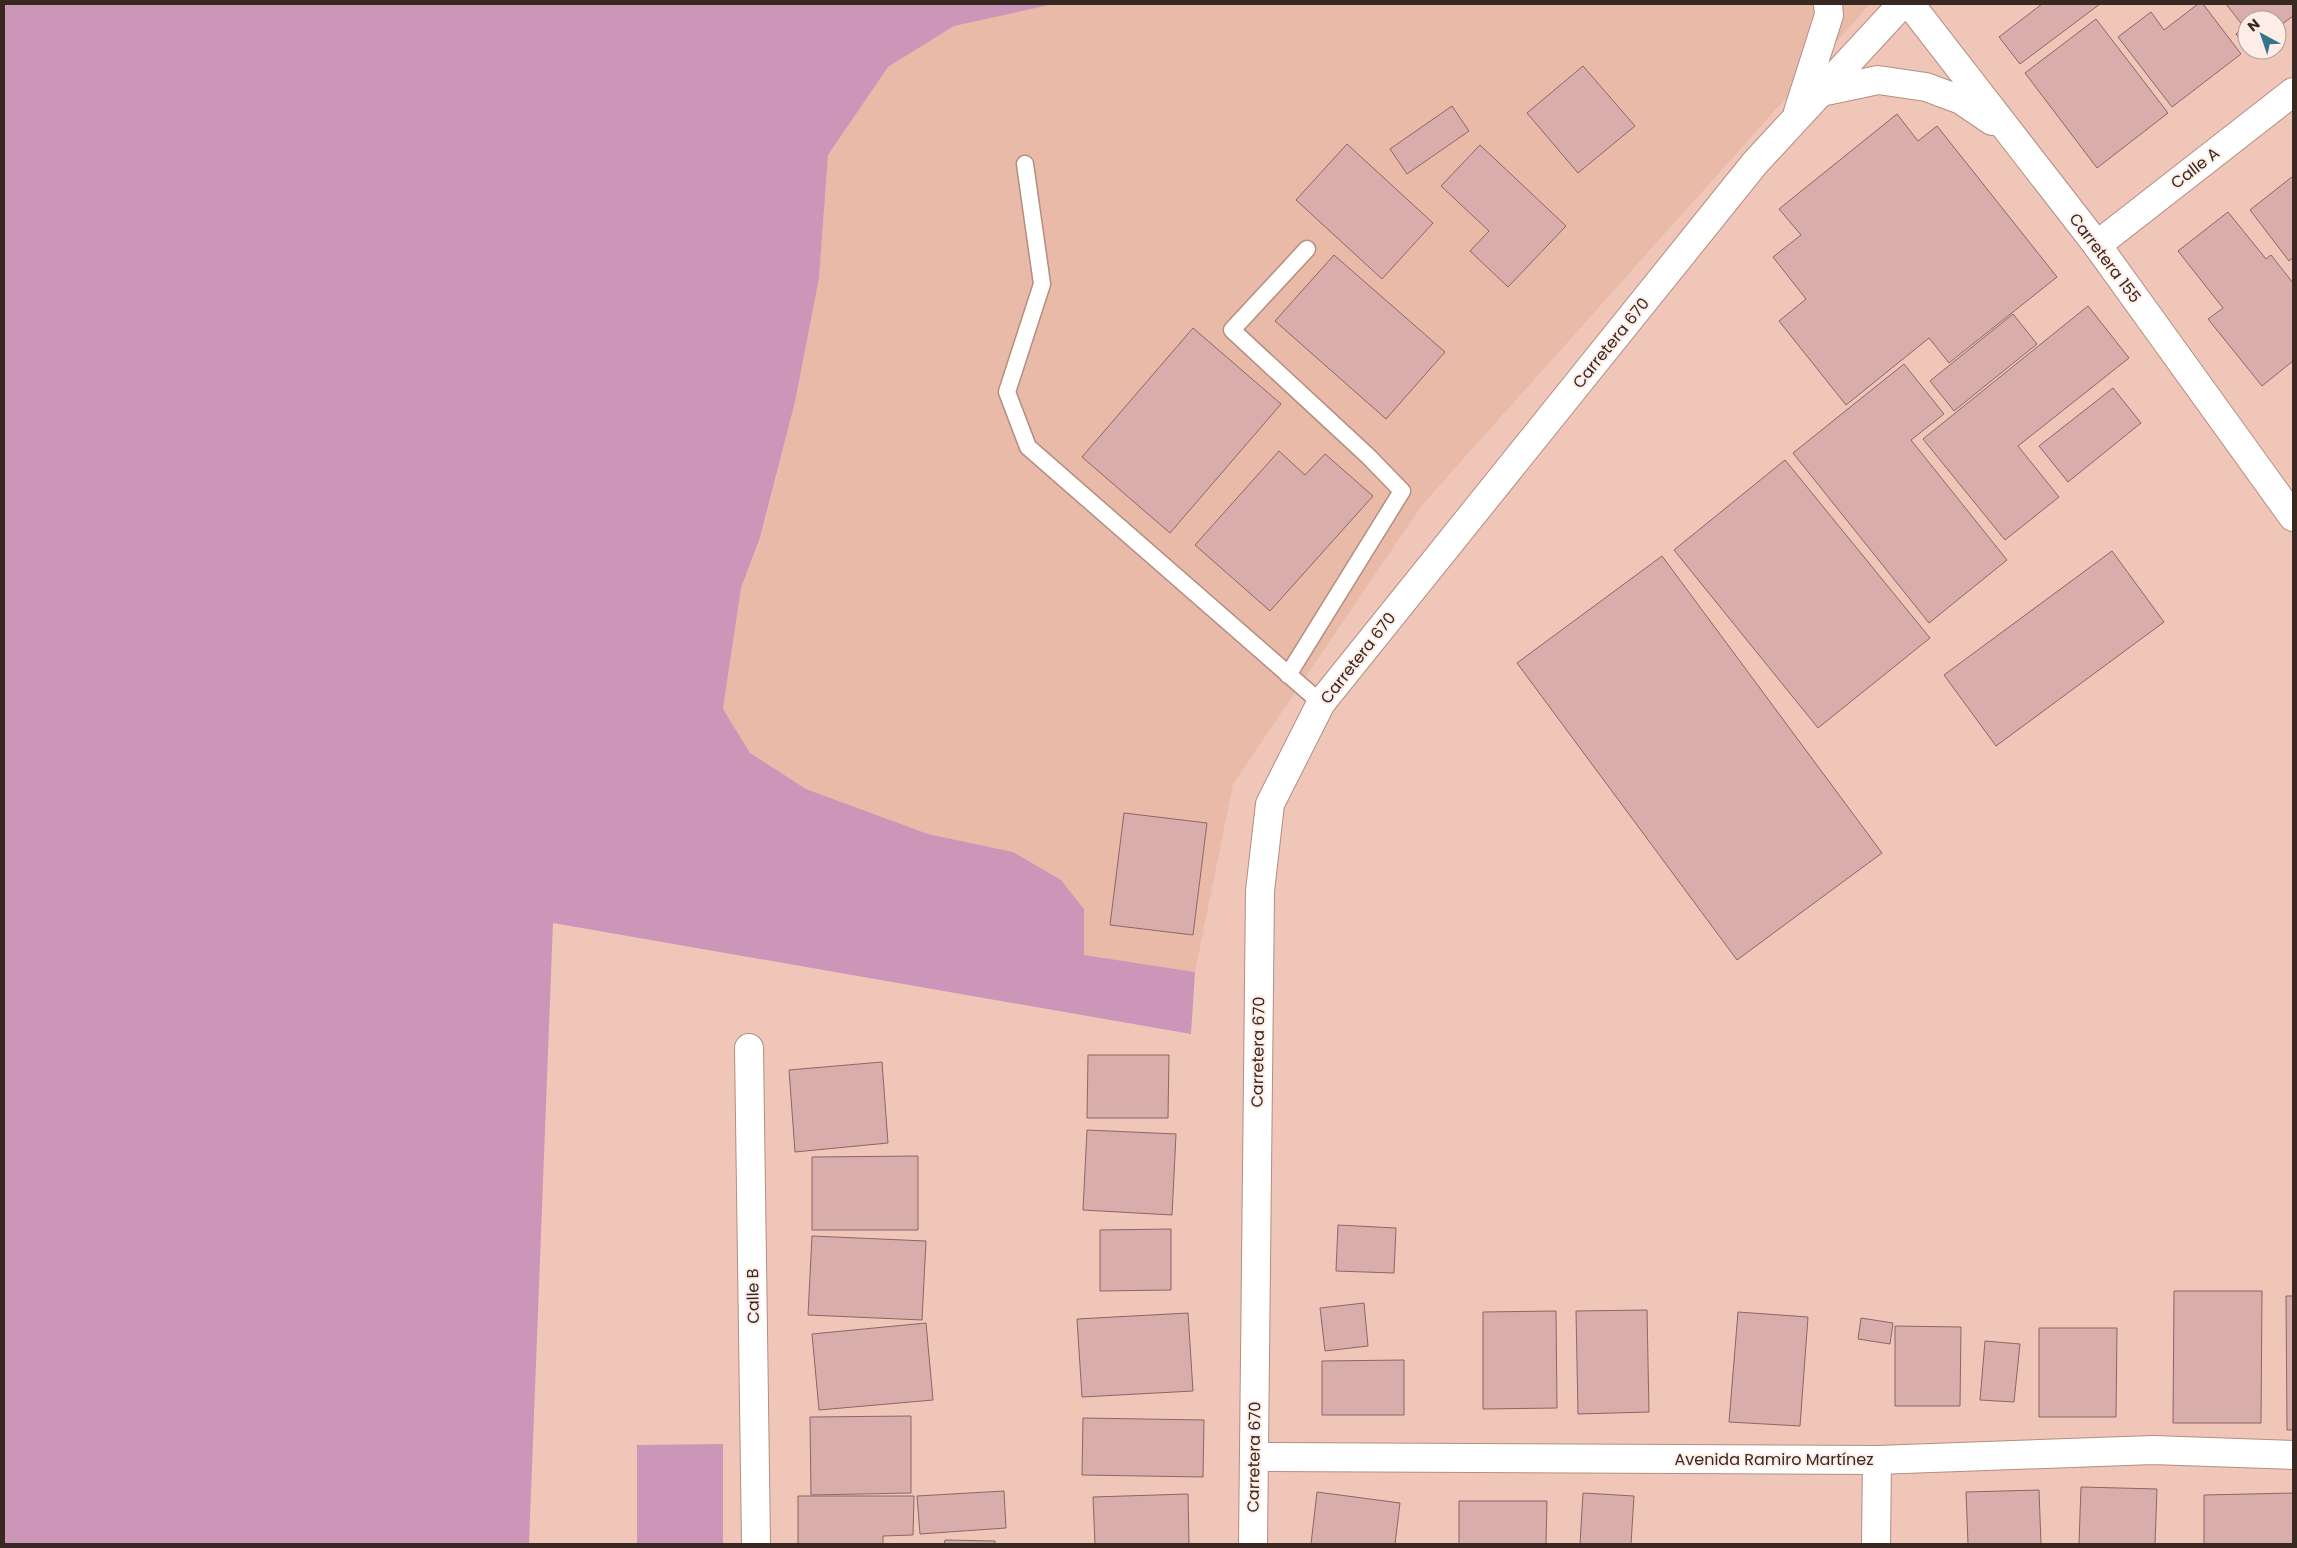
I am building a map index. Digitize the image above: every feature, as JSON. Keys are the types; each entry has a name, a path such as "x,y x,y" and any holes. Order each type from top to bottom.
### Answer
{"street":[{"path":"1796,120 1829,15 1828,4"},
{"name":"Carretera 670","path":"1253,1544 1260,891 1270,804 1321,703 1756,163 1902,4"},
{"name":"Carretera 155","path":"1910,4 2097,245 2293,517"},
{"path":"1822,92 1878,80 1926,87 1961,100 2012,136"},
{"name":"Calle A","path":"2097,245 2293,92"},
{"name":"Calle B","path":"749,1048 756,1544"},
{"name":"Avenida Ramiro Martínez","path":"1254,1457 1877,1460 2153,1450 2293,1455"},
{"path":"1876,1544 1877,1460"}],"lane":[{"path":"1025,164 1042,284 1007,392 1028,447 1321,703"},
{"path":"1288,675 1402,491 1368,456 1232,330 1307,249"}],"shaded area":[{"path":"4,4 1054,4 954,26 888,67 828,155 819,278 795,402 760,538 741,588 723,709 750,753 806,789 928,834 1013,852 1061,880 1084,909 1084,955 1195,972 1191,1034 553,923 529,1544 4,1544"},
{"path":"1048,4 1870,4 1422,505 1233,784 1195,972 1084,955 1084,909 1013,852 928,834 806,789 749,753 723,709 741,588 761,538 795,402 819,278 828,155 888,67 954,26"},
{"path":"723,1444 723,1544 637,1544 637,1445"}],"building":[{"path":"2042,4 2100,4 2020,64 1999,37"},
{"path":"2198,4 2203,4 2237,49 2237,57 2172,107 2118,37 2151,12 2164,30"},
{"path":"2226,4 2293,4 2293,16 2287,20 2287,10 2237,10 2237,18"},
{"path":"2096,19 2168,113 2097,168 2025,73"},
{"path":"1583,66 1635,126 1578,173 1527,113"},
{"path":"1452,106 1469,131 1407,174 1390,149"},
{"path":"1897,114 1918,141 1937,126 2057,277 1949,363 1929,338 1846,405 1779,321 1806,299 1773,257 1801,235 1779,209"},
{"path":"1347,144 1433,223 1382,279 1296,200"},
{"path":"1480,145 1566,226 1508,287 1470,251 1489,231 1441,186"},
{"path":"2293,176 2293,258 2289,261 2250,210"},
{"path":"2228,212 2266,259 2271,255 2293,283 2293,361 2262,386 2208,319 2223,308 2178,251"},
{"path":"1334,255 1445,352 1386,419 1275,321"},
{"path":"2088,306 2129,358 2018,446 2059,497 2005,540 1923,439"},
{"path":"2013,314 2037,344 1954,411 1930,381"},
{"path":"1193,328 1281,404 1170,533 1082,457"},
{"path":"1904,364 1944,414 1911,440 2007,560 1929,623 1793,453"},
{"path":"2113,388 2141,423 2068,482 2039,446"},
{"path":"1279,451 1305,475 1325,454 1373,496 1270,611 1195,545"},
{"path":"1785,460 1930,638 1818,728 1674,550"},
{"path":"2112,551 2164,622 1996,746 1944,675"},
{"path":"1662,556 1882,853 1737,960 1517,663"},
{"path":"1124,813 1207,823 1193,935 1110,925"},
{"path":"1088,1055 1169,1055 1168,1118 1087,1118"},
{"path":"882,1062 888,1143 795,1152 789,1070"},
{"path":"1087,1130 1176,1134 1172,1215 1083,1210"},
{"path":"918,1156 918,1230 812,1230 812,1157"},
{"path":"1338,1225 1396,1228 1394,1273 1336,1271"},
{"path":"1171,1229 1171,1290 1100,1291 1100,1230"},
{"path":"812,1236 926,1241 922,1320 808,1315"},
{"path":"2174,1291 2262,1291 2261,1423 2173,1423"},
{"path":"2286,1296 2293,1296 2293,1430 2287,1430"},
{"path":"1364,1303 1368,1346 1325,1351 1320,1308"},
{"path":"1647,1310 1649,1412 1578,1414 1576,1311"},
{"path":"1556,1311 1557,1408 1483,1409 1483,1312"},
{"path":"1738,1312 1808,1317 1800,1426 1729,1422"},
{"path":"1188,1313 1193,1391 1082,1397 1077,1319"},
{"path":"1861,1318 1893,1323 1890,1344 1858,1339"},
{"path":"926,1323 933,1400 819,1410 812,1334"},
{"path":"1895,1326 1961,1327 1960,1406 1895,1406"},
{"path":"2039,1328 2117,1328 2116,1417 2039,1417"},
{"path":"1985,1341 2020,1344 2014,1402 1980,1400"},
{"path":"1404,1360 1404,1415 1322,1415 1322,1361"},
{"path":"911,1416 911,1493 811,1495 810,1417"},
{"path":"1083,1418 1204,1420 1203,1477 1082,1475"},
{"path":"2081,1487 2157,1489 2155,1544 2079,1544"},
{"path":"2039,1490 2041,1544 1968,1544 1966,1492"},
{"path":"1004,1491 1006,1528 920,1534 917,1496"},
{"path":"1317,1492 1400,1503 1395,1544 1311,1544"},
{"path":"1583,1493 1634,1496 1631,1544 1580,1544"},
{"path":"2293,1493 2293,1544 2204,1544 2204,1495"},
{"path":"1188,1494 1189,1544 1095,1544 1093,1497"},
{"path":"798,1496 914,1496 913,1535 883,1536 883,1544 798,1544"},
{"path":"1459,1501 1547,1501 1546,1544 1459,1544"},
{"path":"945,1540 995,1541 995,1544 944,1544"}]}
